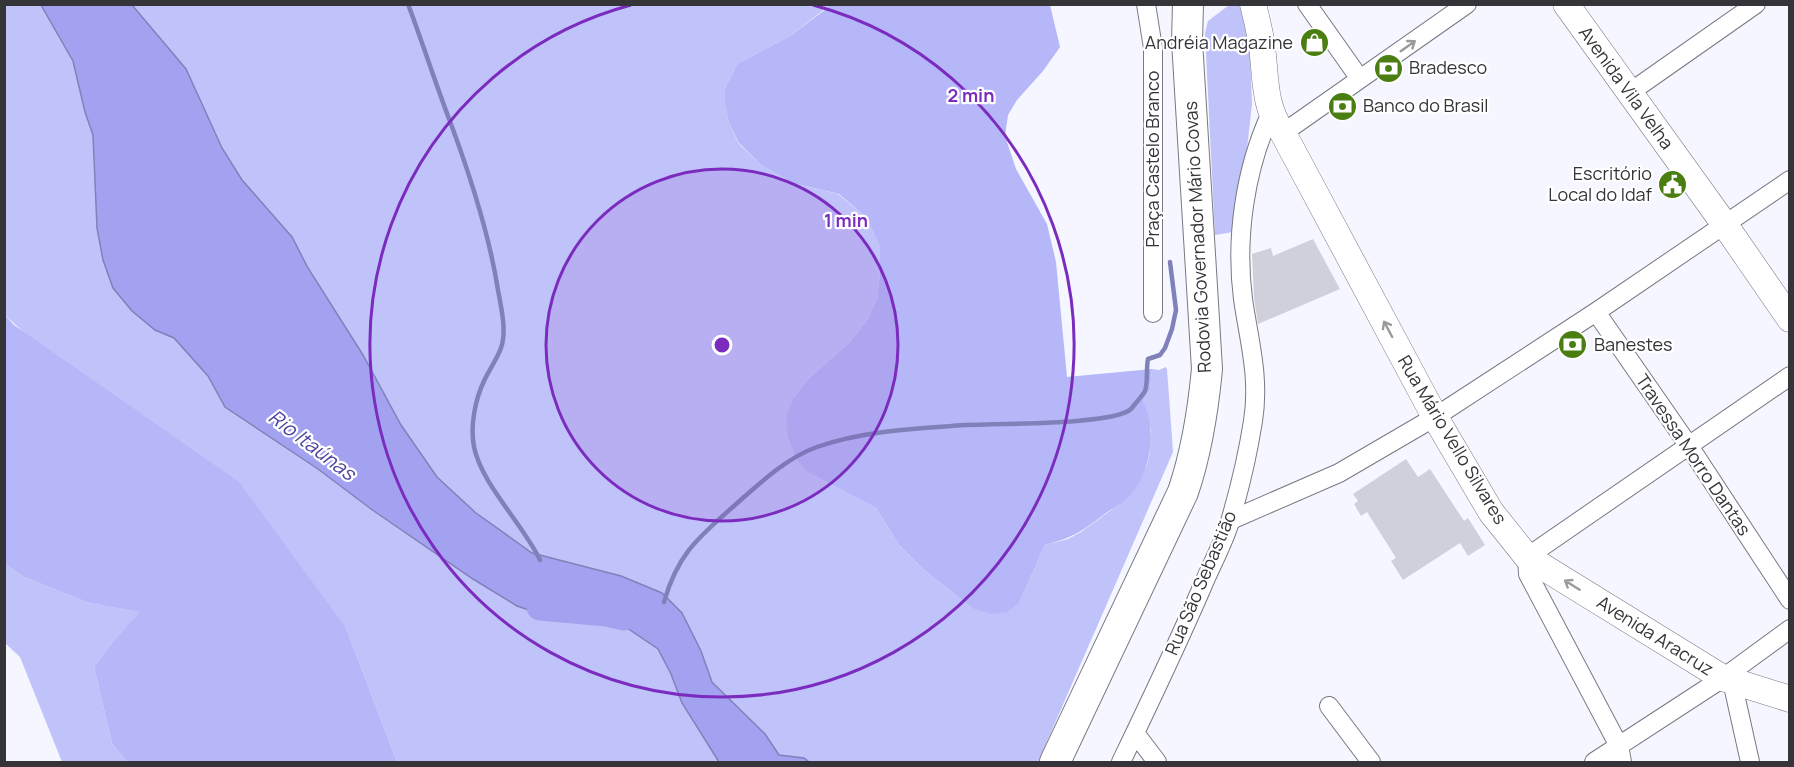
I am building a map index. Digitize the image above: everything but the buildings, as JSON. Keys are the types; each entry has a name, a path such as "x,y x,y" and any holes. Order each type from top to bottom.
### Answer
{"highway":[{"path":"1169,4 1187,41"},
{"name":"Rodovia Governador Mário Covas","path":"1055,762 1183,492 1195,457 1201,424 1207,369 1187,41 1188,4"},
{"path":"1187,41 1211,4"}],"main road":[{"path":"1253,4 1263,54 1267,100 1277,123"},
{"name":"Avenida Vila Velha","path":"1566,4 1790,319"},
{"name":"Rua Mário Vello Silvares","path":"1277,123 1435,417 1491,512 1527,557"},
{"name":"Avenida Aracruz","path":"1527,557 1728,680 1790,699"}],"street":[{"name":"Praça Castelo Branco","path":"1146,4 1153,48 1153,314"},
{"path":"1307,4 1360,79"},
{"path":"1277,123 1360,79 1467,4"},
{"path":"1629,93 1756,4"},
{"name":"Rua São Sebastião","path":"1121,762 1183,632 1231,520 1253,420 1256,389 1255,361 1243,301 1239,247 1252,163 1260,137 1277,123"},
{"path":"1231,520 1339,472 1435,417 1596,312 1790,180"},
{"name":"Travessa Morro Dantas","path":"1596,312 1689,446 1790,600"},
{"path":"1527,557 1790,376"},
{"name":"Rua Mário Vello Silvares","path":"1527,557 1528,574 1620,754"},
{"path":"1594,762 1620,754 1728,680 1790,629"},
{"path":"1728,680 1750,762"},
{"path":"1329,706 1371,762"},
{"path":"1135,733 1156,762"}],"shaded area":[{"path":"4,5 41,5 73,61 93,135 97,228 103,260 155,330 174,338 208,376 225,407 319,469 371,509 473,579 547,616 581,609 624,626 658,649 682,703 719,762 397,762 346,628 5,315"},
{"path":"132,5 828,5 790,36 737,64 725,88 725,105 729,123 739,144 760,164 792,183 838,194 866,217 880,247 877,299 867,320 850,342 808,379 794,397 807,472 876,508 899,545 923,569 972,608 1019,603 1045,545 1068,539 1081,532 1129,497 1147,465 1150,453 1151,431 1143,401 1150,390 1152,369 1159,370 1166,367 1167,369 1173,452 1038,762 809,762 804,758 779,755 765,734 712,681 701,651 682,613 621,576 532,553 476,513 437,477 401,425 363,355 308,268 292,237 242,180 222,148 186,69"},
{"path":"828,5 1050,5 1060,47 1043,71 1017,100 1008,115 1005,136 1016,169 1047,224 1056,262 1067,377 1152,369 1150,390 1143,401 1151,438 1143,475 1129,497 1078,533 1045,545 1019,603 1007,612 991,614 972,608 923,569 899,545 876,508 807,472 796,458 788,437 786,416 794,397 808,379 850,342 867,320 877,299 880,247 866,217 839,194 792,183 760,164 739,143 729,123 725,105 725,88 737,64 790,36 826,9"},
{"path":"1229,5 1248,5 1252,104 1246,158 1233,232 1215,235 1205,33 1208,21"},
{"path":"5,315 14,325 239,482 346,628 397,762 127,762 112,743 94,667 140,612 89,603 24,577 5,564"},
{"path":"5,564 24,577 89,603 141,612 111,644 94,667 112,743 127,762 62,762 20,657 5,643"}],"water":[{"path":"41,5 132,5 186,69 222,148 242,180 292,237 308,268 363,355 401,425 437,477 476,513 532,553 621,576 662,593 682,613 701,651 712,682 765,734 779,755 804,758 809,762 719,762 682,703 658,649 624,626 581,609 547,616 517,606 473,579 371,509 318,469 225,407 208,376 174,338 155,330 132,311 113,288 103,260 97,228 93,135 73,61"}],"waterway":[{"path":"408,4 479,206 502,311 503,341 478,396 473,422 474,447 485,476 524,532 540,560"},
{"path":"664,602 683,558 700,537 773,472 817,447 883,432 951,426 1074,421 1100,418 1131,409 1145,391 1148,359 1160,355 1172,329 1176,310 1170,262"},
{"name":"Rio Itaúnas","path":"540,607 607,613 624,617"}],"place":[{"name":"Andréia Magazine","path":"1314,43"},
{"name":"Bradesco","path":"1388,68"},
{"name":"Banco do Brasil","path":"1342,106"},
{"name":"Escritório Local do Idaf","path":"1673,184"},
{"name":"Banestes","path":"1573,345"}]}
